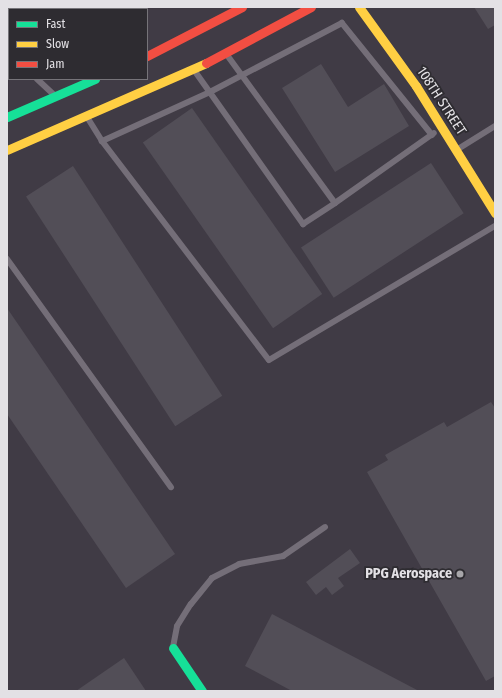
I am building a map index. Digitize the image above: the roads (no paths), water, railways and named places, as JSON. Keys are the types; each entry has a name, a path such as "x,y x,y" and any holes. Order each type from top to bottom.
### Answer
{"street":[{"path":"148,55 242,7"},
{"path":"7,150 86,115 103,104 194,69 226,54 311,7"},
{"name":"108TH STREET","path":"359,7 416,86 495,213"},
{"path":"7,117 55,96 97,81"},
{"path":"173,648 202,691"}],"lane":[{"path":"102,141 210,92 342,23 432,135"},
{"path":"226,54 335,203"},
{"path":"194,69 303,224 442,128"},
{"path":"38,80 55,96"},
{"path":"86,115 102,141 269,360 495,226"},
{"path":"457,150 495,126"},
{"path":"7,259 171,487"},
{"path":"173,648 178,626 191,604 206,583 212,578 239,564 283,556 325,527"}],"place":[{"name":"PPG Aerospace","path":"460,574"}]}
